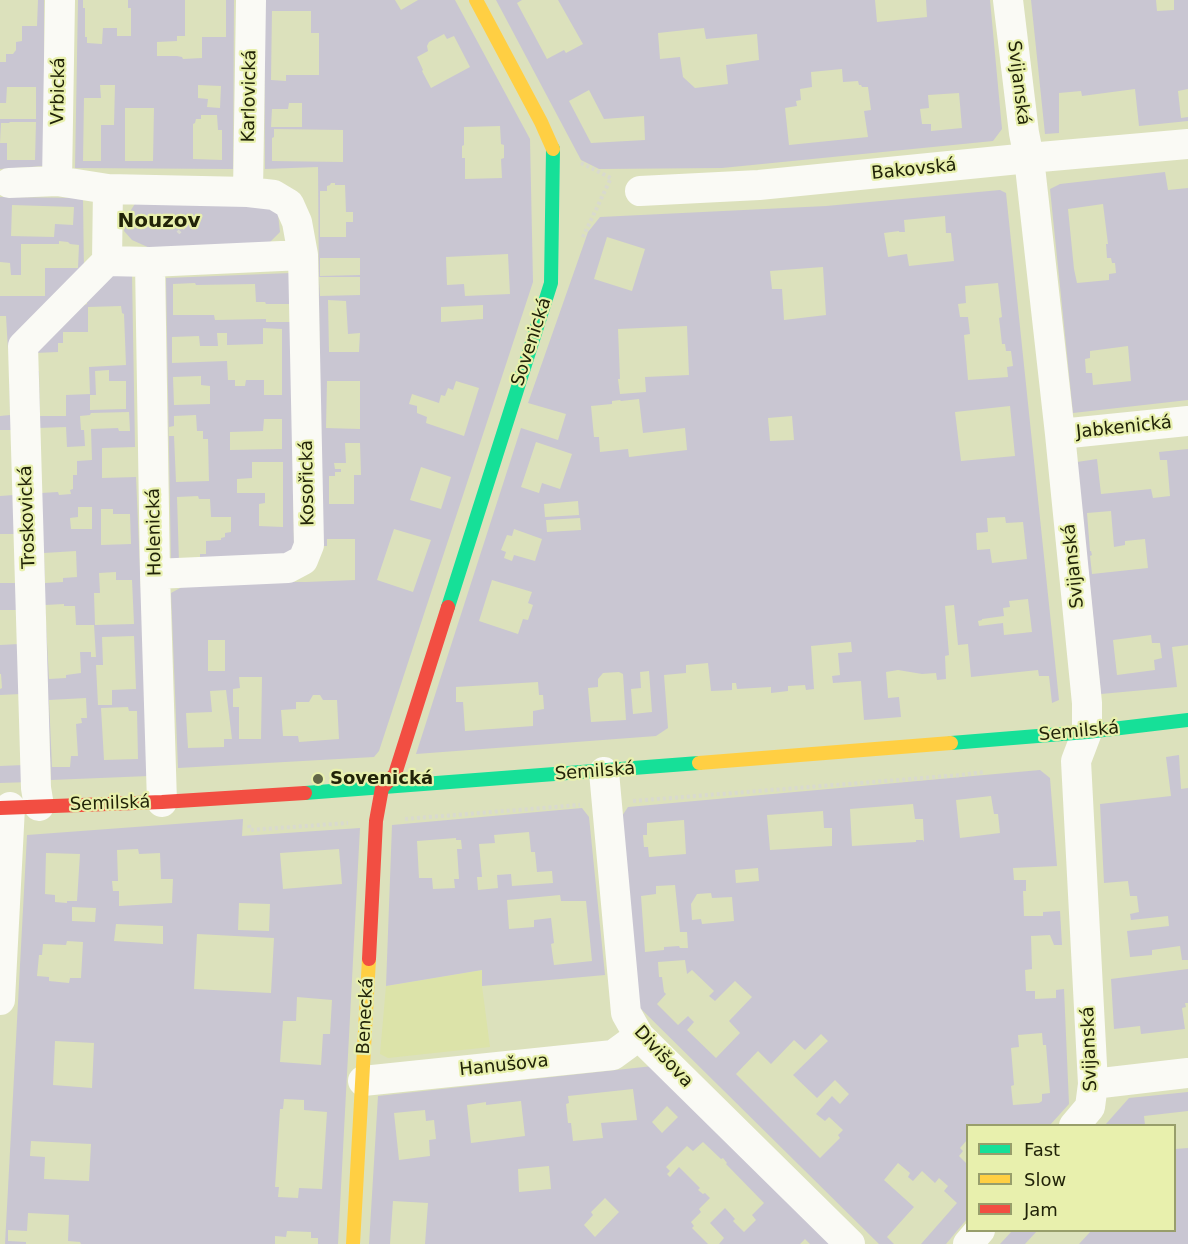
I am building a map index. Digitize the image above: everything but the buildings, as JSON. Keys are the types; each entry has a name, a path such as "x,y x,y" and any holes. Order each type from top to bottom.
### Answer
{"street":[{"name":"Vrbická","path":"57,181 60,0"},
{"name":"Karlovická","path":"234,191 251,0"},
{"name":"Sovenická","path":"382,788 395,774 551,283 553,150 541,122 476,0"},
{"name":"Svijanská","path":"1008,0 1029,158 1087,703 1086,732 1076,761 1093,1084 1090,1107 1075,1124"},
{"name":"Bakovská","path":"640,191 759,185 1188,144"},
{"path":"9,183 57,181 108,189 234,191"},
{"path":"108,189 107,261 150,262 303,255"},
{"name":"Kosořická","path":"155,574 288,568 303,560 309,545 303,255 297,222 289,204 274,195 234,191"},
{"name":"Troskovická","path":"0,1000 16,807 36,788 23,346 107,261"},
{"name":"Holenická","path":"150,262 155,574 162,802"},
{"name":"Jabkenická","path":"1060,434 1188,421"},
{"name":"Semilská","path":"16,807 162,802 604,772 1086,732 1188,720"},
{"name":"Divišova","path":"604,772 626,1013 639,1036 850,1244"},
{"name":"Benecká","path":"353,1244 375,821 382,788"},
{"name":"Hanušova","path":"363,1081 613,1054 639,1036"},
{"path":"1093,1084 1188,1073"},
{"path":"968,1244 978,1232"}],"path":[{"path":"150,262 234,191"},
{"path":"629,801 961,776 984,772"},
{"path":"395,820 585,805"}],"shaded area":[{"path":"38,0 44,0 44,166 0,169 0,143 0,119 36,119 36,87 7,87 6,103 0,103 0,62 6,62 6,54 13,54 16,50 16,42 22,41 22,26 37,26","holes":["36,122 35,160 7,160 7,143 0,143 1,123"]},
{"path":"78,0 83,0 83,8 85,8 87,43 102,44 103,28 117,28 117,36 131,36 131,8 128,8 128,0 185,0 185,36 177,36 177,41 157,42 157,56 177,56 183,59 202,58 202,37 226,37 226,0 234,0 233,169 75,168","holes":["100,85 115,85 114,125 101,125 101,161 83,161 84,98 101,98","198,85 221,86 220,108 207,107 208,99 198,98","125,108 154,108 153,161 125,161","201,115 217,115 218,130 222,130 222,160 193,159 193,124 196,119 201,119"]},
{"path":"264,0 395,0 401,10 418,0 455,0 530,139 533,282 379,751 374,757 178,768 171,593 193,581 355,580 355,539 327,539 327,546 321,546 318,167 265,169","holes":["272,11 311,11 311,33 319,33 319,75 286,75 286,81 271,80","444,34 447,39 454,36 470,67 431,88 417,57 428,51 429,42","289,103 302,103 302,127 271,127 272,109 288,109","500,126 501,144 504,145 504,158 501,159 502,178 465,179 465,158 462,158 462,146 464,145 464,127","274,129 343,130 343,162 272,161","331,183 345,185 346,212 353,212 353,222 346,222 346,237 320,237 320,191 327,191 327,186","508,254 510,294 465,296 464,284 447,285 446,257","320,258 360,258 360,275 320,276","319,277 360,277 360,295 320,296","328,300 346,301 348,334 360,333 359,352 329,352","483,305 483,319 441,322 441,307","327,381 360,381 360,429 326,428","456,381 479,388 464,436 426,423 427,417 417,413 417,406 409,404 412,394 439,403 441,395 445,396 448,388 453,390","345,443 360,443 361,475 354,475 354,504 329,504 329,476 335,476 335,472 341,472 341,469 335,469 334,463 346,463","421,467 451,477 441,509 410,500","394,529 431,540 413,592 377,580","208,640 225,640 225,671 208,671","239,677 262,677 261,739 239,739 239,707 233,707 233,689 240,688","226,690 232,739 224,739 224,747 188,748 186,713 212,712 210,691","313,695 320,695 323,700 337,700 339,739 299,742 298,736 283,736 281,710 296,709 296,702 309,702"]},
{"path":"496,0 522,0 517,3 547,59 583,44 558,0 875,0 877,22 927,17 926,0 990,0 1002,129 993,141 722,168 599,169 581,160","holes":["704,28 706,39 757,34 759,60 726,65 728,84 695,88 683,77 680,57 660,59 658,33","842,69 843,82 858,81 862,87 868,87 871,110 864,111 868,137 789,145 785,108 797,106 796,101 801,100 800,89 812,87 811,72","589,90 604,119 644,116 645,140 591,143 569,101","959,93 962,128 931,131 931,124 922,124 920,109 929,108 928,95"]},
{"path":"1031,0 1156,0 1157,11 1174,10 1174,0 1188,0 1188,89 1178,91 1181,118 1188,117 1188,121 1139,126 1135,89 1082,96 1081,91 1059,93 1059,133 1045,134"},
{"path":"1165,172 1168,190 1188,188 1188,400 1073,413 1050,189 1060,184","holes":["1103,204 1108,244 1106,244 1107,258 1111,258 1112,263 1115,263 1116,273 1109,274 1109,280 1077,283 1068,209","1128,346 1131,381 1093,385 1092,373 1086,373 1085,359 1090,358 1090,351"]},
{"path":"1000,190 1006,193 1059,700 1052,703 1049,676 1039,676 1038,670 971,677 968,644 958,645 954,605 945,606 949,655 945,656 946,679 937,680 936,673 922,674 898,670 886,672 888,698 899,697 901,717 864,720 861,681 833,683 832,676 840,675 838,653 852,652 851,642 811,646 814,689 806,690 805,685 788,686 788,691 771,693 771,687 737,689 736,683 732,683 732,690 711,691 708,663 686,665 686,673 664,675 668,728 656,736 416,754 521,428 558,440 566,414 528,403 588,232 600,217 826,206","holes":["945,216 946,233 951,233 954,261 909,266 907,254 888,257 884,233 905,232 904,220","607,237 645,249 632,291 594,279","823,267 826,315 784,320 782,289 772,289 770,271","998,283 1002,344 1005,344 1006,351 1011,351 1013,366 1007,367 1008,377 968,380 964,335 970,334 968,317 960,317 958,304 966,303 965,286","687,326 689,375 645,377 646,392 620,394 618,379 620,379 618,329","639,399 643,433 685,428 687,450 629,457 628,449 600,452 599,437 594,437 591,406 612,404 612,401","1010,406 1015,456 961,461 955,412","792,416 794,440 770,441 768,418","536,442 572,454 560,489 542,483 539,493 521,487","578,501 579,515 545,517 544,504","1005,517 1006,523 1023,522 1027,559 992,563 990,549 977,550 976,533 988,532 987,518","580,518 581,530 547,532 546,520","514,529 542,539 535,561 514,555 512,561 504,558 506,552 501,550 507,535 512,536","492,580 532,592 528,603 533,605 528,620 523,619 518,634 479,621","1028,599 1032,632 1004,635 1003,623 979,626 978,621 982,619 1004,616 1003,608 1010,607 1009,601","649,671 652,712 633,714 631,689 641,688 640,672","603,673 623,674 626,720 591,722 588,688 598,687 598,679","538,682 539,695 543,695 544,709 533,711 533,726 465,731 463,702 456,702 456,687"]},
{"path":"0,197 83,198 84,273 15,345 31,782 0,783 0,766 24,765 21,694 0,695 2,688 0,645 19,644 18,610 0,610 0,583 17,583 15,534 0,534 0,496 14,495 11,430 0,430 0,416 10,415 9,350 6,316 0,316 0,296 45,296 45,268 78,268 79,245 59,241 59,244 21,244 21,275 11,275 10,263 0,262","holes":["12,205 74,207 73,225 55,224 54,237 11,236"]},
{"path":"136,202 260,203 278,214 280,232 267,245 152,249 132,240 124,231 126,218"},
{"path":"291,273 294,551 286,559 200,562 171,563 166,278","holes":["195,283 196,285 255,284 256,302 290,304 290,322 266,322 266,319 215,320 214,315 173,315 173,284","263,328 282,329 282,395 264,395 264,380 246,380 245,386 235,386 235,380 228,380 227,361 172,363 172,337 199,336 200,346 218,346 217,333 227,333 227,345 263,344","201,376 201,385 210,386 210,404 174,405 173,377","196,415 197,431 203,431 203,439 208,439 209,481 176,482 174,436 169,436 169,427 174,426 174,416","264,419 282,419 282,449 230,450 230,432 263,431","252,462 283,462 283,527 259,526 259,504 265,503 265,493 237,493 237,479 252,478","198,496 199,499 210,499 211,517 231,517 231,532 225,533 225,537 221,540 206,541 206,554 200,554 200,562 179,562 177,497"]},
{"path":"132,274 135,447 102,448 102,478 136,477 149,776 51,780 36,385 32,353 77,308 87,304 87,293 104,276","holes":["121,306 124,314 126,365 89,367 90,394 66,395 66,416 40,416 39,371 36,371 35,353 58,352 58,343 63,343 63,332 88,332 88,307","109,370 109,381 126,381 126,409 90,410 90,395 96,395 95,371","129,412 130,431 119,431 118,428 91,429 92,460 77,461 77,475 73,475 71,494 41,493 38,428 66,427 67,447 85,446 80,416 91,413","78,507 92,507 92,529 71,529 70,518 78,517","101,509 113,509 113,514 130,514 131,544 101,545","76,551 77,577 63,578 63,582 45,583 44,553","116,572 116,580 132,580 134,624 95,625 94,593 100,593 99,573","45,605 75,606 76,625 94,625 96,657 91,657 91,652 80,652 81,673 66,675 66,678 49,679","134,636 136,689 112,690 112,705 98,705 96,665 103,665 102,637","86,698 87,718 81,718 82,723 76,724 78,756 71,756 70,767 52,767 49,700","128,707 129,711 137,711 138,759 104,760 101,708"]},
{"path":"1188,449 1188,645 1172,647 1177,687 1101,694 1077,462 1097,459 1101,494 1151,489 1153,498 1170,496 1167,460 1160,460 1159,452","holes":["1111,511 1114,547 1125,545 1125,541 1145,539 1148,568 1092,574 1087,513","1151,635 1152,643 1160,643 1162,658 1154,660 1155,670 1117,675 1113,640"]},
{"path":"1179,755 1181,789 1188,788 1188,960 1182,960 1180,946 1152,950 1152,955 1130,957 1127,931 1169,926 1168,916 1131,920 1130,914 1139,912 1137,896 1130,896 1128,881 1104,883 1100,804 1171,796 1166,757"},
{"path":"1040,770 1050,778 1057,866 1013,868 1014,880 1026,880 1026,891 1023,891 1024,916 1043,916 1043,912 1060,911 1062,945 1054,945 1050,935 1031,936 1032,969 1025,970 1026,991 1035,991 1035,999 1056,998 1056,990 1064,989 1069,1104 1051,1124 966,1124 966,1141 960,1148 963,1151 959,1156 966,1163 966,1220 946,1244 921,1244 957,1203 944,1191 948,1186 939,1178 935,1183 922,1171 913,1181 908,1177 910,1173 898,1163 884,1180 914,1207 887,1237 894,1244 879,1244 639,1007 622,816 628,807","holes":["991,796 994,814 998,814 1000,833 960,838 956,800","913,804 915,819 923,819 924,842 916,840 916,842 852,846 850,809","823,811 824,828 832,828 832,846 770,850 767,815","684,820 686,854 649,857 648,847 644,847 643,835 647,835 647,823","758,868 759,881 736,883 735,870","675,885 680,932 687,932 688,948 664,947 664,950 645,952 641,896 656,894 656,886","711,893 712,898 732,897 734,921 702,924 701,919 692,920 691,904 697,894","685,960 687,974 692,970 714,991 709,996 715,1001 735,981 752,997 729,1021 740,1033 716,1058 687,1030 694,1022 688,1016 678,1025 657,1004 666,994 662,977 659,977 658,962","1042,1033 1043,1045 1046,1045 1050,1093 1042,1094 1042,1101 1039,1103 1013,1105 1011,1048 1019,1047 1018,1035","821,1034 828,1041 793,1075 817,1098 835,1080 849,1094 840,1104 832,1096 816,1114 825,1121 829,1117 843,1130 838,1135 840,1138 820,1158 736,1074 758,1051 771,1064 794,1040 805,1050"]},
{"path":"582,808 589,817 605,975 482,986 482,970 386,986 392,825","holes":["529,832 531,852 535,852 537,872 552,871 553,883 512,886 511,874 497,875 498,888 478,890 477,877 482,877 479,844 495,843 494,835","456,838 456,840 461,840 462,849 457,849 459,879 454,879 455,888 433,889 432,878 419,878 417,841","560,895 561,901 586,901 592,961 554,965 551,918 534,920 534,927 509,929 507,900"]},
{"path":"243,819 242,836 360,828 338,1244 318,1244 318,1238 311,1238 311,1232 287,1231 286,1237 275,1236 275,1244 81,1244 68,1241 69,1215 28,1213 27,1231 8,1230 8,1241 26,1242 26,1244 5,1244 27,835","holes":["138,849 139,854 160,853 161,879 173,879 172,903 119,906 119,891 113,891 112,881 118,881 117,850","339,849 342,884 283,889 280,853","46,853 80,854 77,901 55,902 55,895 45,894","239,903 270,904 269,931 238,930","72,907 96,908 95,922 72,921","116,924 163,926 163,944 114,941","197,934 274,938 271,993 194,989","67,941 83,942 81,978 70,978 69,983 49,981 49,977 37,976 39,955 42,955 43,944 66,945","297,997 332,1000 330,1034 323,1034 321,1065 280,1062 283,1021 296,1021","55,1041 94,1043 92,1088 53,1085","284,1099 304,1100 304,1110 327,1112 322,1189 299,1188 298,1198 278,1197 279,1187 275,1187 280,1109 283,1109","31,1141 91,1144 89,1181 44,1179 45,1157 30,1156"]},
{"path":"1188,969 1188,1003 1185,1003 1186,1007 1182,1008 1185,1029 1141,1034 1140,1026 1114,1029 1111,979"},
{"path":"482,970 490,1047 388,1058 380,1054 386,986"},
{"path":"653,1066 835,1244 810,1244 805,1239 800,1244 719,1244 724,1238 710,1223 725,1208 744,1232 756,1220 752,1215 764,1203 726,1164 723,1158 721,1159 703,1142 693,1151 687,1146 666,1167 670,1171 667,1174 670,1177 679,1167 700,1188 698,1190 710,1198 691,1222 694,1226 692,1228 708,1244 425,1244 428,1203 393,1201 390,1244 369,1244 378,1096","holes":["633,1089 637,1120 601,1123 603,1138 573,1141 571,1123 568,1123 566,1104 569,1103 568,1096","521,1101 525,1136 471,1143 467,1105 486,1102 486,1105","667,1106 678,1117 662,1133 652,1122","425,1110 426,1121 434,1120 436,1139 429,1140 430,1156 399,1160 394,1113","549,1166 551,1189 519,1192 518,1169","605,1198 619,1212 595,1237 584,1225 593,1215 591,1212"]},
{"path":"1188,1092 1188,1111 1144,1116 1145,1124 1106,1124 1129,1098"},
{"path":"1188,1148 1188,1244 1079,1244 1090,1232 1176,1232 1176,1149"},
{"path":"1011,1232 1036,1232 1025,1244 1000,1244"}],"traffic: fast":[{"path":"448,607 551,283 553,149"},
{"path":"951,743 1087,732 1188,720"},
{"path":"305,793 699,763"}],"traffic: slow":[{"path":"476,0 553,149"},
{"path":"699,763 951,743"},
{"path":"353,1244 369,959"}],"traffic: jam":[{"path":"369,959 376,821 382,788 395,774 448,607"},
{"path":"0,808 162,802 305,793"}],"place":[{"name":"Sovenická","path":"318,779"}],"district":[{"name":"Nouzov","path":"159,222"}]}
